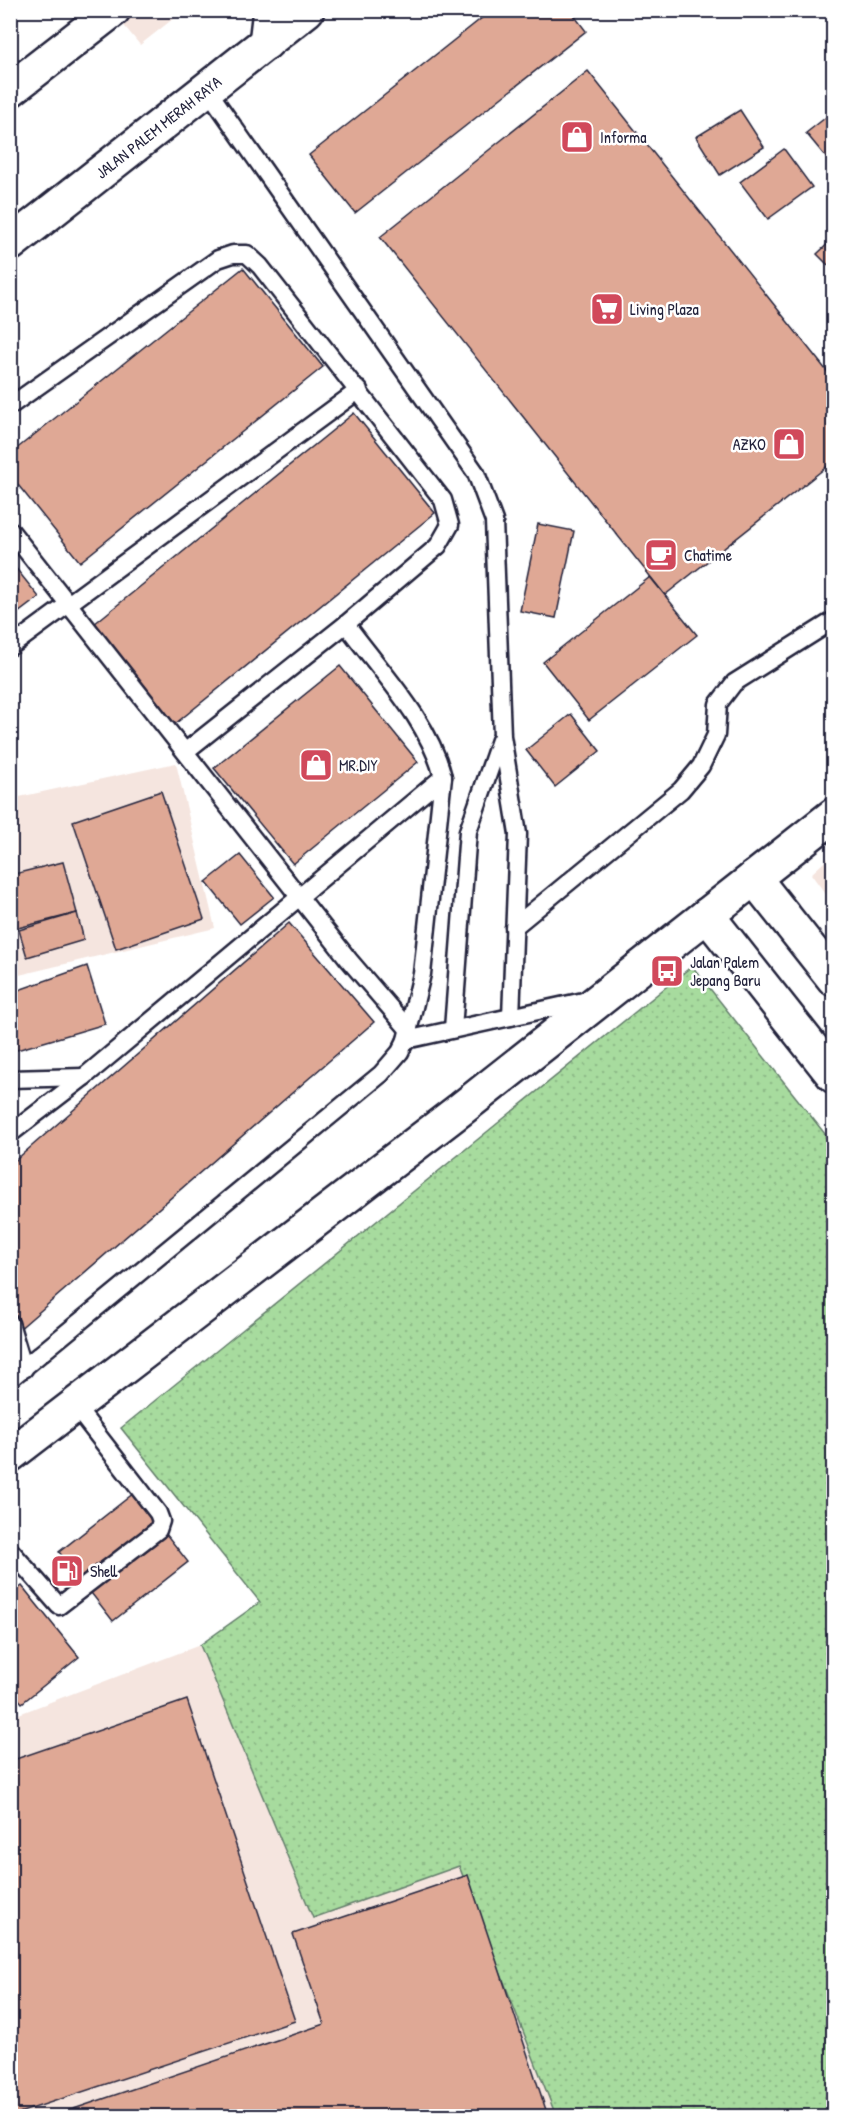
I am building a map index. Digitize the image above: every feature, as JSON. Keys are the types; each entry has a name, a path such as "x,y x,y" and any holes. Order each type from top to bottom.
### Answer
{"street":[{"path":"10,90 85,22 113,10"},
{"path":"266,43 270,10"},
{"name":"JALAN PALEM MERAH RAYA","path":"10,244 307,10"},
{"path":"10,1455 603,997 834,815"},
{"path":"754,878 834,979"},
{"path":"707,915 834,1076"}],"lane":[{"path":"207,89 476,473 494,521 502,736 518,834 511,1017"},
{"path":"10,406 218,259 233,254 247,254 260,266 359,390 442,500 450,525 438,546 346,624 186,751"},
{"path":"10,647 359,390"},
{"path":"10,530 407,1035"},
{"path":"514,927 681,790 701,766 716,735 718,704 734,684 834,620"},
{"path":"17,1374 381,1074 400,1052 407,1035 422,974 443,777 438,756 417,720 346,624"},
{"path":"453,1029 468,831 502,736"},
{"path":"10,1134 84,1077 443,777"},
{"path":"407,1035 453,1029 603,997"},
{"path":"10,1079 84,1077"},
{"path":"10,1323 17,1374"},
{"path":"10,1550 59,1606 158,1530 161,1521 158,1513 75,1407"}],"shaded area":[{"path":"112,11 183,11 140,45"},
{"path":"176,763 215,928 11,977 10,799"},
{"path":"833,854 833,904 811,874"},
{"path":"200,1645 313,1917 459,1866 556,2116 11,2116 11,1717"}],"green space":[{"path":"692,966 833,1144 833,2116 556,2116 459,1866 313,1918 200,1645 260,1602 121,1428"}],"building":[{"path":"492,10 570,10 586,31 355,213 309,155"},
{"name":"Living Plaza","path":"588,71 834,380 834,461 665,595 380,237"},
{"path":"740,110 764,147 720,175 696,137"},
{"path":"834,111 834,167 806,133"},
{"path":"784,149 812,187 768,219 740,182"},
{"path":"834,238 834,271 817,254"},
{"path":"243,268 323,367 80,562 10,475 10,454"},
{"path":"354,413 435,513 175,724 94,624"},
{"path":"538,524 574,531 556,618 520,611"},
{"path":"10,561 39,597 10,619"},
{"path":"650,577 697,635 589,720 543,662"},
{"name":"MR.DIY","path":"340,666 418,762 293,864 214,768"},
{"path":"571,714 600,751 555,787 526,750"},
{"path":"161,791 204,919 116,949 73,821"},
{"path":"240,855 274,897 240,924 206,882"},
{"path":"63,862 77,913 10,930 10,875"},
{"path":"77,913 84,940 27,957 19,930"},
{"path":"289,923 374,1022 17,1331 10,1306 10,1165"},
{"path":"87,966 105,1024 10,1052 10,993"},
{"path":"134,1493 188,1562 113,1621 59,1552"},
{"path":"22,1586 79,1657 22,1703 10,1689 10,1595"},
{"path":"187,1700 295,2021 10,2116 10,1761"},
{"path":"468,1875 548,2116 53,2116 324,2024 293,1934"}],"place":[{"name":"Informa","path":"577,137"},
{"name":"Living Plaza","path":"607,309"},
{"name":"AZKO","path":"789,444"},
{"name":"Chatime","path":"661,555"},
{"name":"MR.DIY","path":"316,765"},
{"name":"Jalan Palem Jepang Baru","path":"667,971"},
{"name":"Shell","path":"67,1571"}]}
